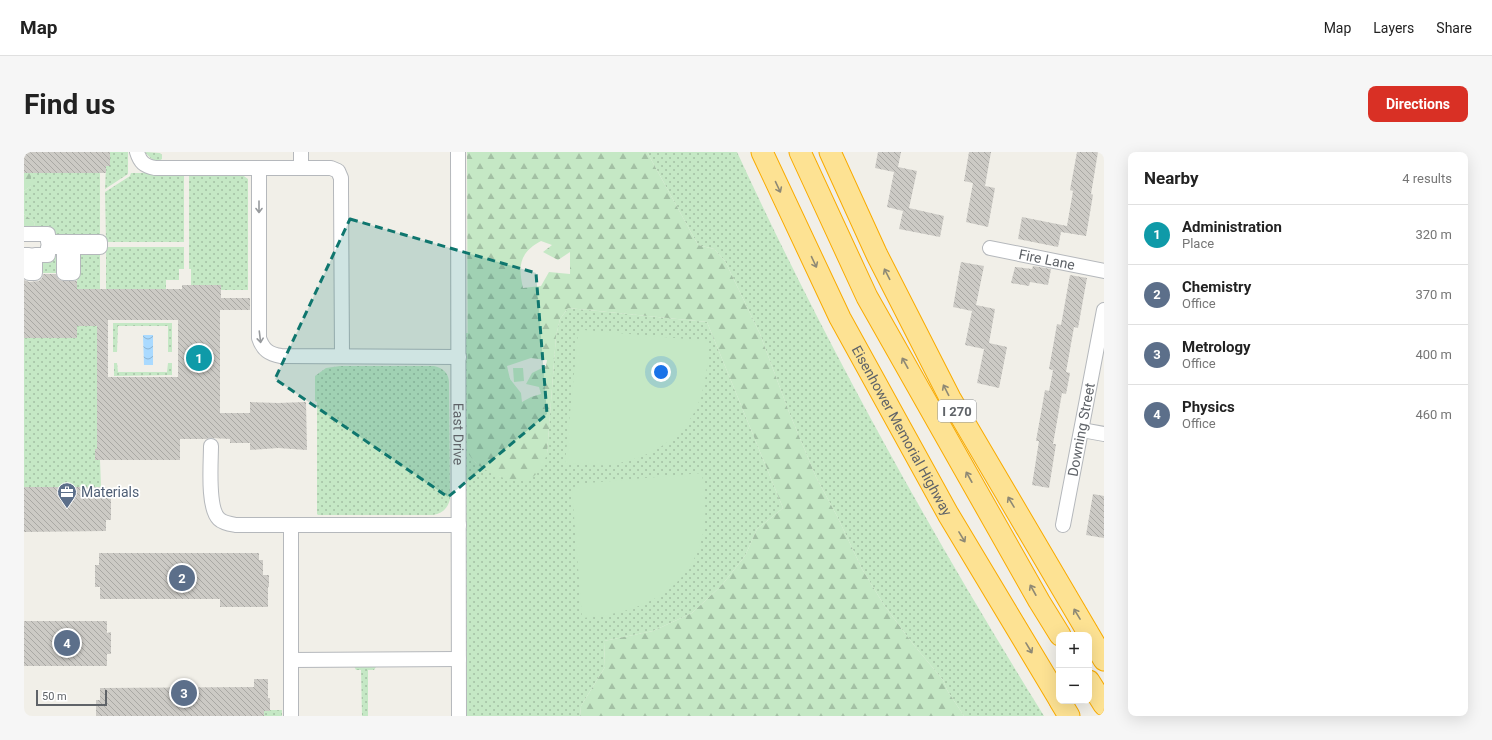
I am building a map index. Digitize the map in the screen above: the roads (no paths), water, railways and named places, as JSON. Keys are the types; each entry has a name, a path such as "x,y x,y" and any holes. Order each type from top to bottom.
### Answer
{"highway":[{"name":"Eisenhower Memorial Highway","path":"762,152 840,318 948,514 1056,693"},
{"name":"I 270","path":"800,152 867,297 1039,601 1058,632"},
{"path":"807,152 828,212"},
{"name":"I 270","path":"830,152 877,255 950,398 1104,660"},
{"path":"1092,686 1104,705"},
{"name":"Eisenhower Memorial Highway","path":"1062,704 1069,716"}],"street":[{"path":"137,152 142,163 148,167 154,168 302,168 335,169 338,171 341,178 342,356"},
{"path":"301,152 302,168"},
{"name":"East Drive","path":"458,152 459,716"},
{"path":"259,168 259,338 261,346 266,351 273,355 459,357"},
{"path":"24,234 48,234 48,242 100,242 100,247 73,247 73,274 64,274 64,247 48,247 48,256 35,256 35,274 29,274 29,255 24,255"},
{"name":"Fire Lane","path":"990,248 1104,271"},
{"name":"Downing Street","path":"1063,526 1104,310"},
{"path":"1082,430 1104,434"},
{"path":"211,446 211,502 214,512 219,519 226,523 236,525 459,525"},
{"path":"291,525 291,716"},
{"path":"291,660 459,659"}],"water":[{"path":"143,335 153,335 153,365 144,365"}],"place":[{"name":"Administration","path":"199,358"},
{"name":"Materials","path":"67,509"},
{"name":"Chemistry","path":"182,578"},
{"name":"Physics","path":"67,643"},
{"name":"Metrology","path":"184,693"}]}
